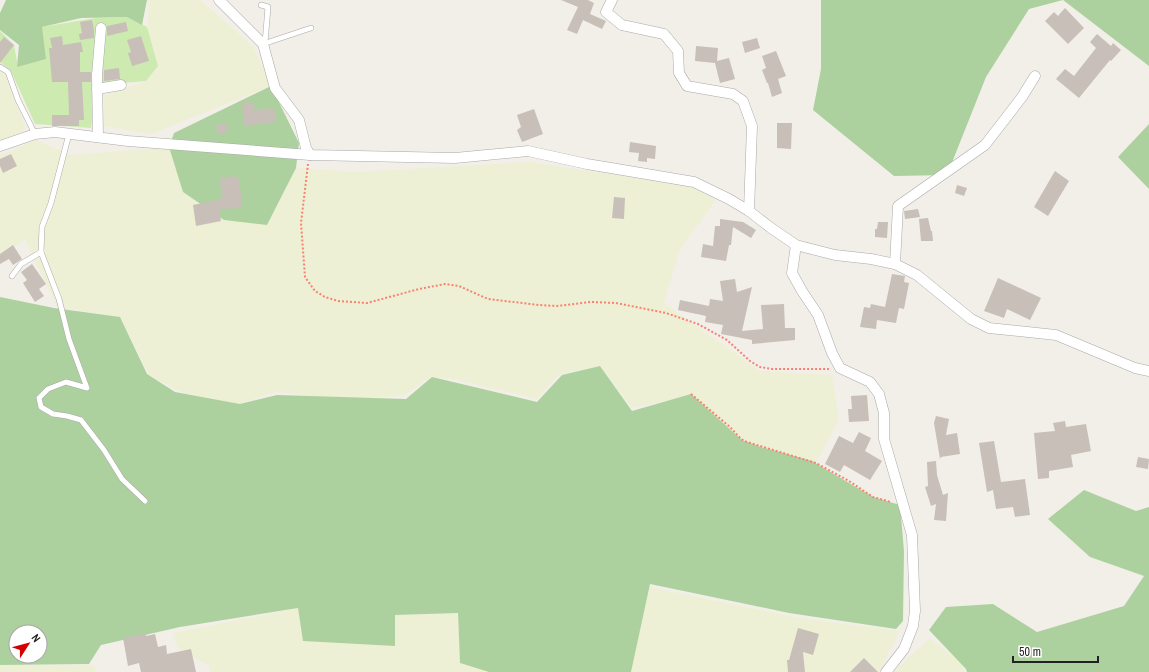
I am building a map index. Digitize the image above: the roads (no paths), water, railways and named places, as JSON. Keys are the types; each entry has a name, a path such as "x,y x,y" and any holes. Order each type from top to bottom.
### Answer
{"street":[{"path":"219,0 264,44 276,88 299,120 306,148 310,156"},
{"path":"612,0 606,12 622,24 664,34 678,51 679,73 687,86 733,94 743,101 752,126 749,211"},
{"path":"98,136 97,75 101,28"},
{"path":"895,264 898,206 986,145 1022,97 1035,76"},
{"path":"97,90 121,85"},
{"path":"0,146 35,134 55,132 98,136 128,141 310,156 455,158 528,151 587,164 694,182 729,199 749,211 796,245 835,255 871,259 895,264 918,275 971,319 989,328 1056,335 1135,368 1149,371"},
{"path":"796,245 792,273 818,314 832,353 840,368 870,382 879,394 884,413 884,439 912,535 915,611 913,626 904,649 886,672"}],"lane":[{"path":"261,6 268,7 264,44 311,28"},
{"path":"0,66 8,72 18,100 35,134"},
{"path":"69,134 51,203 42,227 41,252 58,299 69,339 87,388 66,382 48,389 39,398 41,407 53,414 81,420 104,450 122,479 145,500"},
{"path":"12,276 21,264 41,252"}]}
